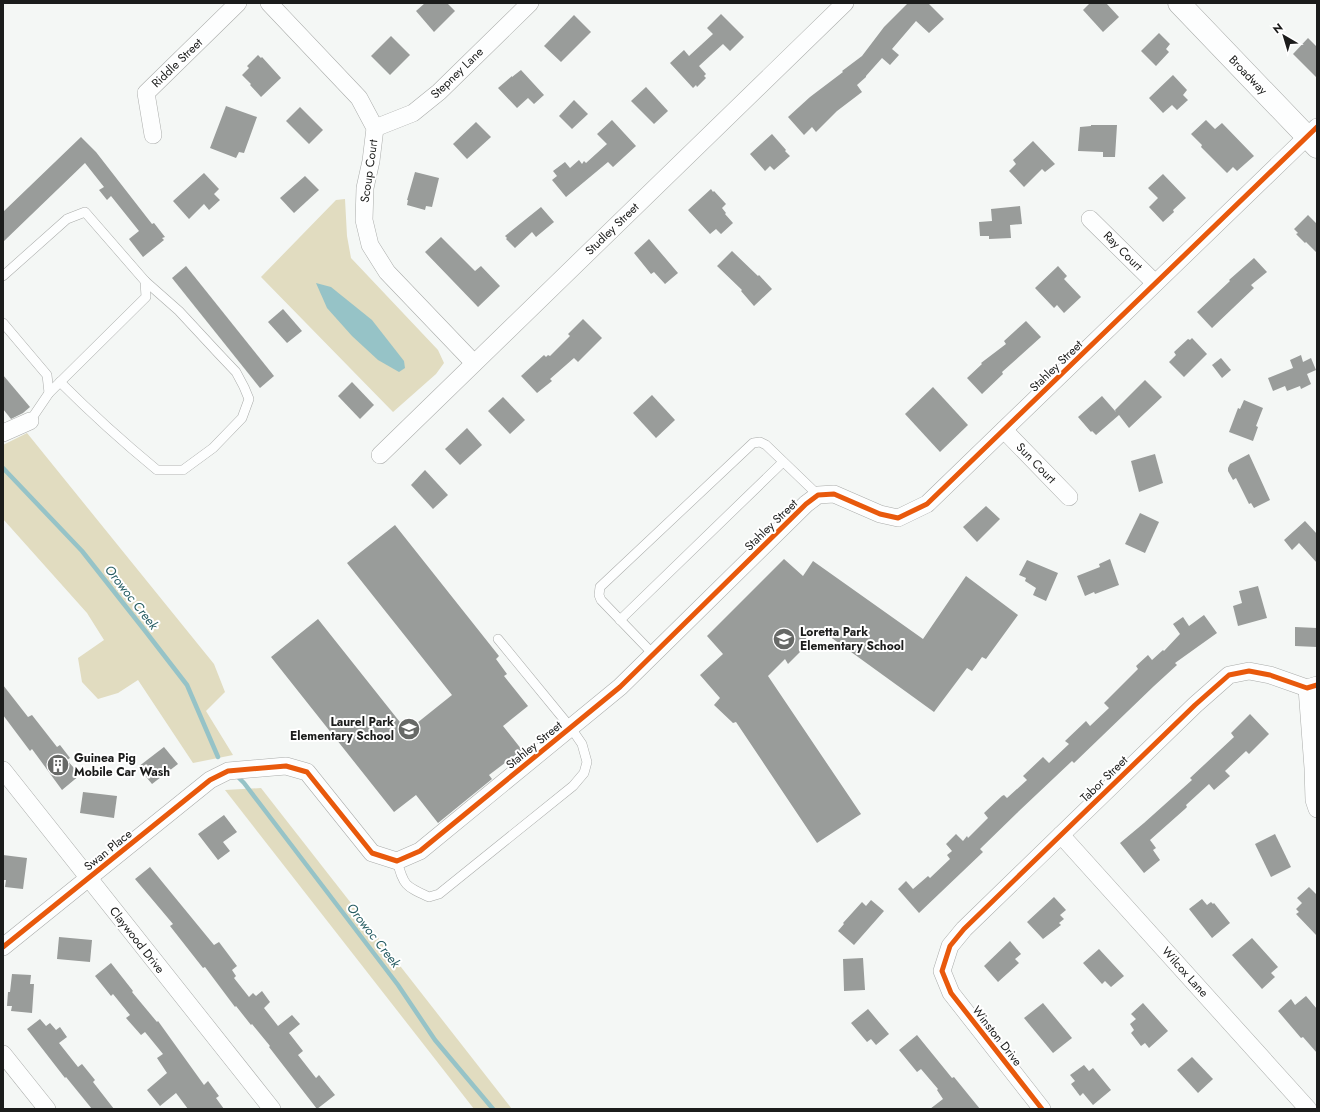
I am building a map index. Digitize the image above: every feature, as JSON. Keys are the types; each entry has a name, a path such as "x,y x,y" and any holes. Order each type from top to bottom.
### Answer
{"street":[{"name":"Riddle Street","path":"153,135 146,93 238,3"},
{"name":"Scoup Court","path":"269,3 359,98 375,128 372,161 365,188 364,220 370,245 386,272 474,364"},
{"name":"Stepney Lane","path":"375,128 413,113 439,92 530,3"},
{"name":"Studley Street","path":"380,455 844,3"},
{"name":"Broadway","path":"1179,3 1314,137"},
{"name":"Stahley Street","path":"397,861 420,851 620,687 806,504 818,495 834,494 880,514 898,518 927,504 1155,283 1314,137"},
{"name":"Ray Court","path":"1090,219 1155,283"},
{"path":"3,434 30,422"},
{"name":"Sun Court","path":"1004,430 1068,497"},
{"name":"Tabor Street","path":"942,971 950,946 964,929 1195,705 1229,675 1249,671 1270,675 1312,687"},
{"path":"1312,687 1314,800 1317,810"},
{"name":"Swan Place","path":"3,947 210,780 228,771 286,766 307,772 372,853 397,861"},
{"name":"Claywood Drive","path":"3,770 272,1109"},
{"name":"Wilcox Lane","path":"1061,835 1308,1109"},
{"name":"Winston Drive","path":"942,971 951,993 1042,1109"},
{"path":"3,1054 46,1109"}],"lane":[{"path":"3,276 67,219 85,212 145,281 179,311 236,372 249,399 242,418 214,448 182,470 157,470 119,439 60,382"},
{"path":"30,422 49,393 146,297 145,281"},
{"path":"3,323 47,375 49,393"},
{"path":"653,654 601,600 599,595 600,587 753,443 760,442 766,445 818,495"},
{"path":"620,620 783,462"},
{"path":"397,861 403,880 411,889 429,897 439,894 573,786 584,773 587,762 582,744 498,639"}],"shaded area":[{"path":"345,199 347,236 351,258 438,350 444,363 436,374 393,412 261,277 336,200"},
{"path":"27,433 214,664 225,692 206,711 233,755 193,763 138,680 118,693 98,699 82,682 78,658 104,640 87,613 3,519 3,445"},
{"path":"261,788 512,1109 474,1109 225,790"}],"water":[{"path":"316,283 331,287 372,320 404,361 405,368 399,372 378,360 352,336 327,308"}],"building":[{"path":"425,3 447,3 455,11 434,32 416,11"},
{"path":"908,3 928,3 944,19 929,33 916,21 892,49 899,55 890,65 882,58 857,85 862,92 837,111 816,132 812,127 804,135 788,117 810,97 862,56 884,27"},
{"path":"1090,3 1106,3 1119,17 1103,32 1083,10"},
{"path":"721,14 744,37 730,51 723,44 699,66 706,74 704,76 706,78 697,87 696,85 693,88 670,63 684,50 689,56 713,34 707,28"},
{"path":"574,15 591,32 561,62 544,46"},
{"path":"1159,33 1170,44 1166,49 1169,52 1156,66 1141,51"},
{"path":"391,36 410,55 390,75 371,56"},
{"path":"1308,38 1317,47 1317,78 1293,54"},
{"path":"258,55 261,58 262,57 281,78 261,97 242,75 249,68 247,66"},
{"path":"521,70 544,95 534,104 528,98 517,108 498,88"},
{"path":"1173,75 1187,90 1183,95 1188,100 1177,110 1172,105 1163,113 1149,98"},
{"path":"646,87 668,111 654,124 631,101"},
{"path":"574,100 588,114 572,129 559,116"},
{"path":"226,106 257,117 244,153 239,152 236,158 210,148"},
{"path":"300,107 323,130 309,144 286,121"},
{"path":"612,120 636,146 613,167 608,162 566,197 552,180 557,176 553,171 565,162 570,168 579,160 582,164 584,161 586,163 607,144 597,134"},
{"path":"1206,120 1215,129 1222,123 1254,156 1237,171 1233,167 1227,173 1201,147 1202,145 1191,134"},
{"path":"476,122 491,137 467,159 453,144"},
{"path":"1091,125 1117,125 1115,157 1103,157 1103,152 1078,151 1080,127"},
{"path":"772,134 790,156 774,170 770,166 765,171 750,154"},
{"path":"81,137 96,152 152,224 154,223 165,237 162,238 164,240 143,257 129,239 139,231 111,196 107,200 99,190 104,187 85,163 3,242 3,212"},
{"path":"1033,141 1055,164 1045,172 1042,169 1024,187 1009,171 1016,164 1013,160"},
{"path":"415,172 439,178 432,207 426,206 425,210 407,205"},
{"path":"204,173 219,189 214,194 220,200 209,210 204,204 189,219 173,201"},
{"path":"1163,174 1186,198 1163,222 1149,207 1158,198 1148,188"},
{"path":"305,176 319,190 294,213 280,198"},
{"path":"711,189 726,204 722,208 733,223 721,234 716,229 710,234 688,210"},
{"path":"1020,206 1022,224 1010,225 1011,238 989,239 989,236 980,236 979,222 992,221 991,209"},
{"path":"541,207 554,222 536,237 532,232 515,248 505,236"},
{"path":"1308,215 1317,224 1317,253 1296,234 1298,233 1294,229"},
{"path":"441,237 475,271 481,266 500,286 478,307 425,252"},
{"path":"649,239 678,273 665,284 654,272 651,274 634,253"},
{"path":"732,251 772,289 754,306 741,291 742,290 717,266"},
{"path":"1254,258 1267,272 1251,285 1254,288 1212,328 1197,312 1230,281 1229,280"},
{"path":"186,266 274,376 260,388 172,278"},
{"path":"1058,266 1067,276 1064,279 1081,297 1064,313 1057,305 1054,308 1035,288"},
{"path":"283,309 302,331 287,343 268,322"},
{"path":"583,319 602,338 578,362 574,358 550,379 552,381 537,393 521,376 544,355 546,357 548,355 550,356 570,336 568,334"},
{"path":"1026,321 1041,337 1002,372 1003,374 982,394 967,378 982,364 981,363 1006,344 1004,341"},
{"path":"1192,338 1207,354 1184,377 1169,362 1176,355 1174,352 1188,339 1190,340"},
{"path":"1301,355 1303,362 1311,358 1316,370 1307,374 1311,384 1301,389 1300,386 1287,391 1285,386 1273,391 1268,378 1293,368 1290,360"},
{"path":"1221,358 1231,370 1222,378 1212,365"},
{"path":"3,375 30,407 23,413 11,419 3,409"},
{"path":"1145,380 1162,397 1129,428 1119,415 1096,435 1092,431 1091,432 1078,417 1102,396 1116,412 1115,410"},
{"path":"352,382 374,405 360,419 338,396"},
{"path":"933,387 968,425 940,452 905,414"},
{"path":"652,395 675,420 656,438 633,413"},
{"path":"503,397 525,420 510,434 488,411"},
{"path":"1244,400 1263,408 1256,426 1258,427 1253,441 1229,432 1238,408 1240,409"},
{"path":"467,428 482,445 460,465 445,449"},
{"path":"1155,454 1163,483 1139,492 1131,461"},
{"path":"1249,454 1270,500 1254,508 1251,503 1249,504 1236,478 1233,480 1228,471 1230,464"},
{"path":"425,470 448,495 433,509 411,485"},
{"path":"986,506 1000,519 977,542 963,527"},
{"path":"1140,513 1159,522 1145,553 1125,544"},
{"path":"1305,521 1317,534 1317,563 1299,543 1292,550 1284,540"},
{"path":"395,525 499,656 496,659 507,674 504,676 528,706 503,726 522,750 489,775 492,779 438,823 416,795 394,812 271,657 318,619 407,731 452,695 347,563"},
{"path":"784,559 803,576 813,561 923,639 966,576 1018,615 986,659 982,657 972,671 967,668 934,712 818,628 801,643 804,648 788,664 785,659 768,676 861,814 817,843 736,722 733,723 714,705 720,698 700,675 723,654 707,636"},
{"path":"1110,559 1119,585 1085,596 1077,576 1100,567 1099,564"},
{"path":"1027,560 1058,573 1046,601 1033,595 1036,588 1025,581 1026,578 1019,575"},
{"path":"1258,586 1267,618 1238,626 1233,606 1242,603 1239,591"},
{"path":"1204,615 1217,633 1175,663 1177,665 1074,763 1072,761 980,849 983,852 919,913 898,889 906,881 913,889 928,876 930,878 950,859 947,855 952,851 946,844 956,834 963,841 967,836 968,838 988,818 984,813 1002,796 1004,795 1007,798 1027,780 1023,776 1043,757 1049,763 1069,744 1065,741 1086,721 1090,726 1109,708 1104,703 1138,669 1136,666 1148,655 1152,660 1163,650 1164,651 1180,634 1173,624 1183,617 1189,626"},
{"path":"1295,627 1317,628 1317,647 1295,646"},
{"path":"3,685 28,717 32,715 57,747 60,745 70,758 67,760 80,775 62,790 32,749 30,751 3,715"},
{"path":"1250,714 1269,734 1249,754 1246,751 1225,771 1230,776 1214,790 1209,784 1186,805 1187,807 1185,809 1150,840 1156,848 1153,850 1160,860 1144,873 1120,843 1192,780 1190,778 1234,737 1231,733"},
{"path":"164,747 178,764 152,784 138,767"},
{"path":"83,792 117,796 114,818 80,813"},
{"path":"224,815 237,832 223,842 230,851 218,860 198,834"},
{"path":"1275,834 1291,867 1271,877 1255,844"},
{"path":"3,855 27,858 23,889 5,887 6,880 3,880"},
{"path":"150,867 214,945 219,942 237,966 232,970 236,976 234,978 249,997 253,993 256,996 262,991 270,1002 264,1008 278,1026 292,1015 300,1024 289,1033 303,1051 298,1055 316,1078 319,1075 335,1095 317,1109 269,1047 270,1046 236,1006 235,1007 205,967 203,968 170,926 173,924 135,879"},
{"path":"1309,887 1317,895 1317,936 1296,914 1299,912 1296,909 1302,903 1297,898"},
{"path":"1054,897 1066,910 1060,915 1064,919 1059,923 1061,925 1043,939 1027,922"},
{"path":"1202,899 1207,905 1211,902 1213,904 1214,903 1230,923 1212,938 1189,909"},
{"path":"871,900 884,911 854,945 838,931 844,924 843,923 862,902 866,906"},
{"path":"59,937 92,940 90,962 57,959"},
{"path":"1252,938 1278,967 1271,973 1275,977 1262,989 1232,955"},
{"path":"1010,941 1021,954 1015,959 1019,963 998,982 984,966"},
{"path":"1099,949 1124,976 1111,987 1105,981 1102,984 1083,963"},
{"path":"863,958 865,990 844,991 843,959"},
{"path":"111,963 133,991 132,992 157,1022 158,1021 204,1085 208,1081 219,1096 216,1098 224,1109 188,1109 176,1093 160,1106 147,1090 167,1073 157,1058 163,1054 145,1032 141,1035 126,1018 130,1015 113,994 111,996 95,976"},
{"path":"12,974 31,975 30,984 34,984 32,1013 11,1011 12,1006 7,1006"},
{"path":"1306,996 1317,1009 1317,1053 1303,1037 1301,1038 1278,1011 1291,999 1295,1005"},
{"path":"1043,1003 1072,1038 1053,1053 1024,1018"},
{"path":"1143,1003 1168,1031 1149,1048 1145,1043 1141,1046 1131,1033 1134,1030 1130,1024 1136,1019 1131,1014"},
{"path":"868,1009 889,1034 876,1045 871,1039 867,1042 851,1023"},
{"path":"40,1019 46,1026 50,1023 56,1030 60,1027 67,1037 59,1043 78,1067 82,1064 95,1080 93,1082 114,1109 92,1109 66,1077 65,1078 27,1029"},
{"path":"917,1035 952,1078 954,1077 980,1109 930,1109 943,1099 937,1090 938,1089 921,1069 917,1072 899,1050"},
{"path":"1192,1057 1213,1079 1198,1093 1177,1070"},
{"path":"1084,1065 1089,1071 1093,1068 1111,1090 1093,1105 1083,1093 1080,1096 1071,1084 1075,1081 1070,1075"}],"waterway":[{"name":"Orowoc Creek","path":"3,468 82,551 187,685 218,757"},
{"name":"Orowoc Creek","path":"236,775 244,783 398,985 435,1040 493,1109"}],"cycle path":[{"path":"3,947 210,780 228,771 286,766 307,772 372,853 397,861 420,851 620,687 806,504 818,495 834,494 880,514 898,518 927,504 1317,127"},
{"path":"1042,1109 951,993 942,971 950,946 964,929 1195,705 1229,675 1249,671 1270,675 1307,688 1317,685"}],"place":[{"name":"Loretta Park Elementary School","path":"784,639"},
{"name":"Laurel Park Elementary School","path":"409,729"},
{"name":"Guinea Pig Mobile Car Wash","path":"58,765"}]}
